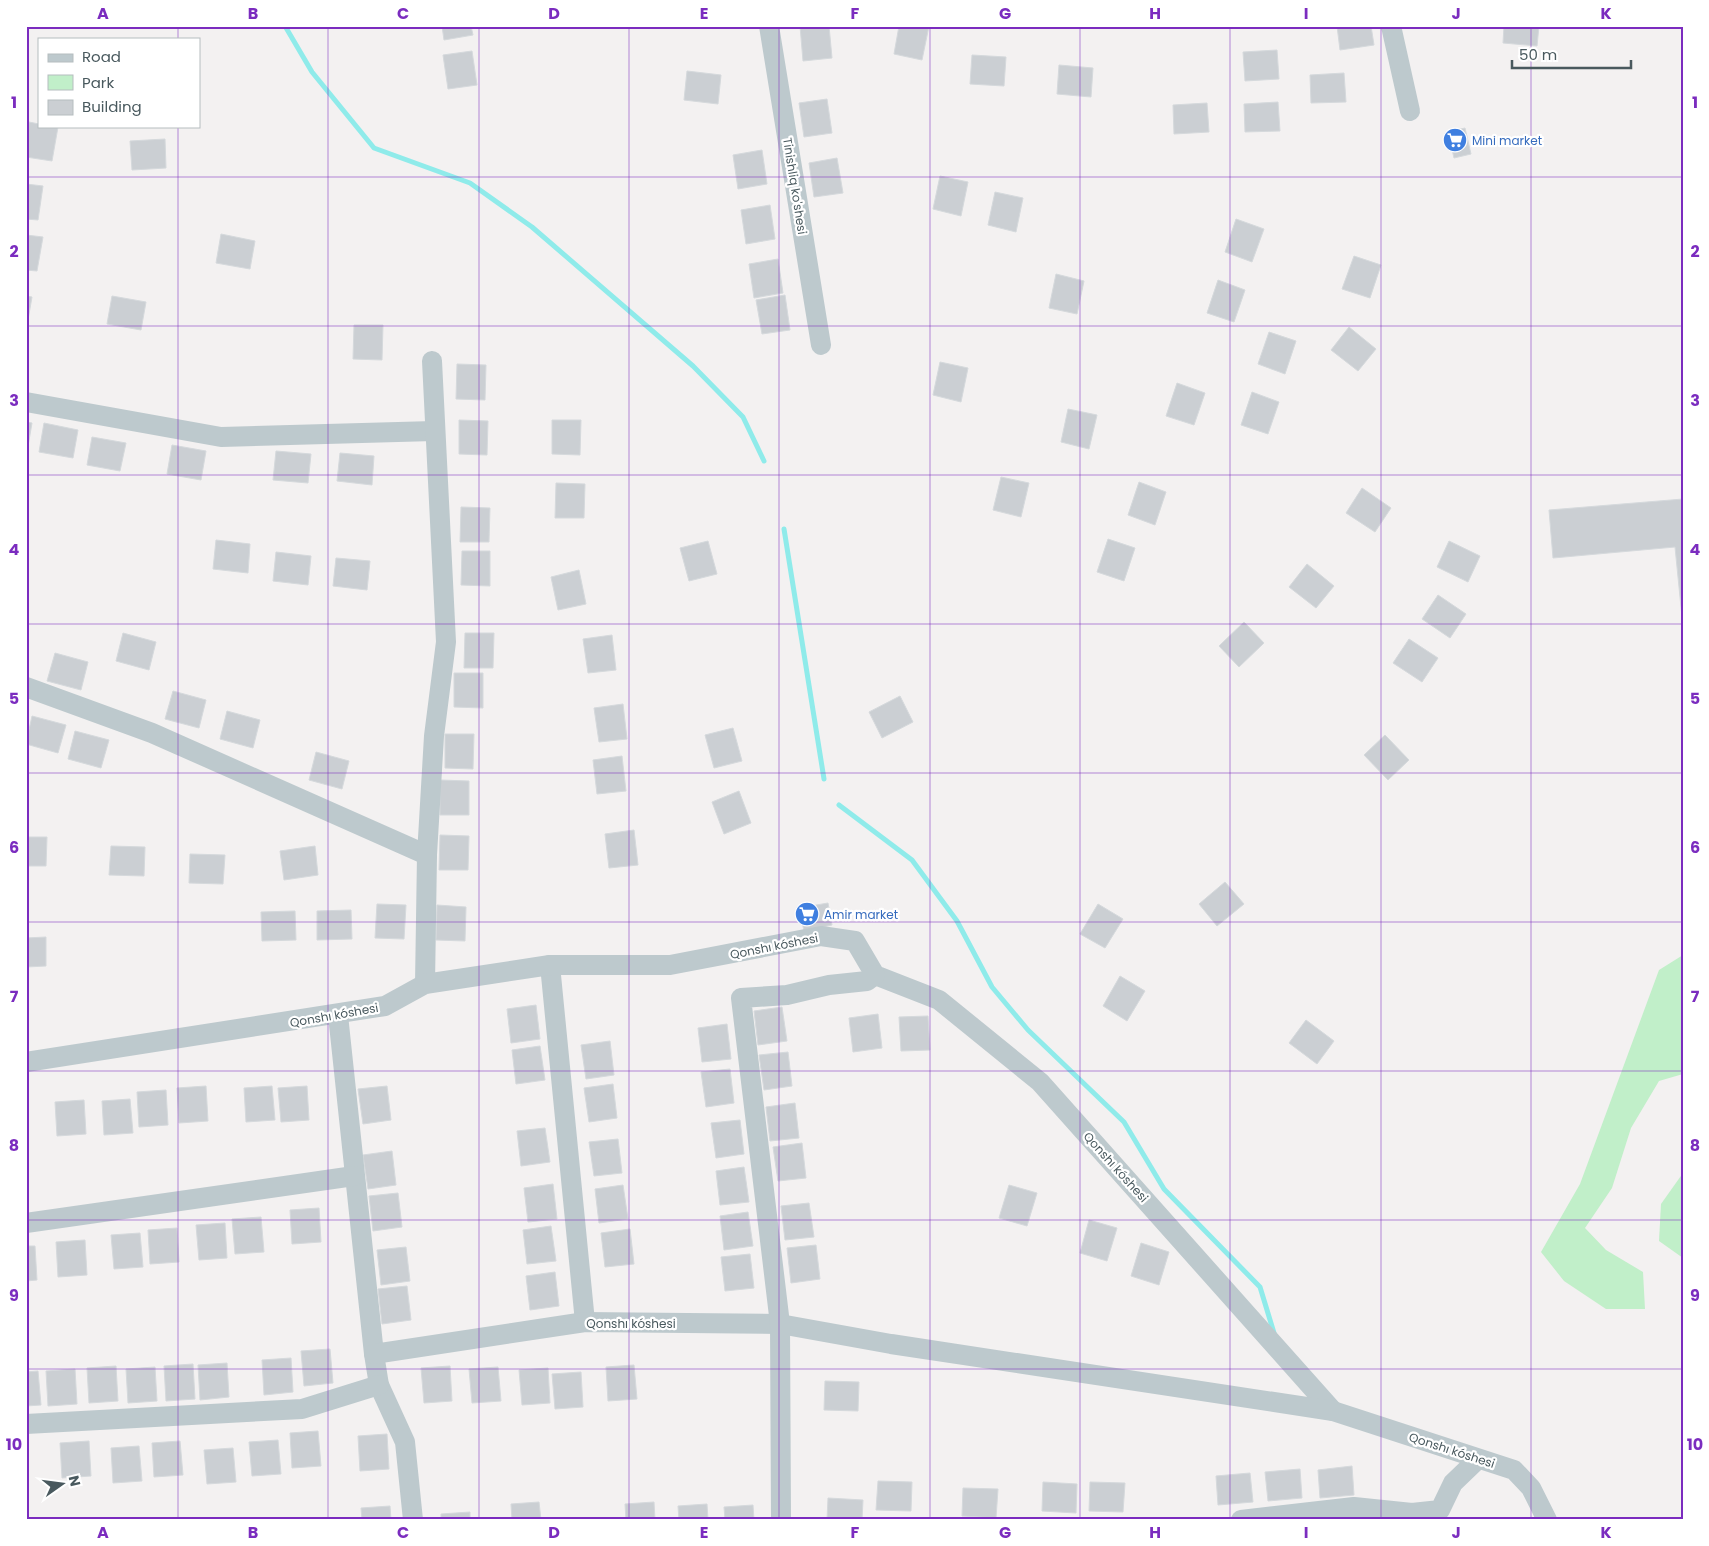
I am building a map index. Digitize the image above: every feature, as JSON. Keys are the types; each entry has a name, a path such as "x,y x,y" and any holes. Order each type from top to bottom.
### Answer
{"street":[{"name":"Tinishliq ko'shesi","path":"769,26 821,345"},
{"path":"1391,26 1410,111"},
{"path":"426,984 427,855 434,736 446,642 432,361"},
{"path":"26,402 221,436 434,431"},
{"path":"26,686 152,733 427,855"},
{"name":"Qonshı kóshesi","path":"26,1062 338,1015 385,1006 426,984 550,965 670,965 821,936 855,941 875,975 939,1000 1040,1082 1333,1411"},
{"path":"550,965 585,1322"},
{"path":"780,1520 780,1324 741,998 787,995 829,985 867,981 875,975"},
{"path":"338,1015 374,1354 379,1385 405,1442 413,1520"},
{"path":"26,1223 354,1176"},
{"name":"Qonshı kóshesi","path":"374,1354 585,1322 780,1324 891,1344 1333,1411 1514,1470 1532,1488 1547,1520"},
{"path":"26,1424 302,1410 379,1385"},
{"path":"1241,1520 1354,1507 1412,1513 1440,1510 1453,1482 1478,1459"}],"green space":[{"path":"1683,955 1683,1074 1659,1081 1631,1128 1612,1188 1585,1228 1606,1250 1643,1272 1645,1309 1606,1309 1564,1281 1541,1252 1580,1184 1659,970"},
{"path":"1683,1173 1683,1258 1659,1241 1661,1204"}],"building":[{"path":"442,26 471,26 473,35 444,40"},
{"path":"800,26 829,26 832,58 803,61"},
{"path":"899,26 929,26 922,60 894,54"},
{"path":"1337,26 1371,26 1374,45 1340,50"},
{"path":"1504,26 1539,26 1537,46 1503,43"},
{"path":"1277,50 1279,79 1245,81 1243,52"},
{"path":"472,51 477,85 448,89 443,55"},
{"path":"972,55 1006,57 1004,86 970,84"},
{"path":"1059,65 1093,68 1091,97 1057,94"},
{"path":"687,71 721,75 718,104 684,100"},
{"path":"1344,73 1346,102 1311,103 1310,75"},
{"path":"827,99 832,133 804,137 799,103"},
{"path":"1278,102 1280,131 1245,132 1244,104"},
{"path":"1207,103 1209,132 1174,134 1173,105"},
{"path":"29,122 38,124 38,128 58,128 52,161 26,157"},
{"path":"1465,128 1471,154 1454,158 1448,132"},
{"path":"165,139 166,168 132,170 130,141"},
{"path":"762,150 767,184 738,189 733,155"},
{"path":"837,158 843,193 814,197 809,163"},
{"path":"940,176 968,182 961,216 933,209"},
{"path":"26,184 43,186 38,220 26,219"},
{"path":"995,192 1023,198 1016,232 988,225"},
{"path":"770,205 775,239 746,244 741,210"},
{"path":"1236,219 1264,229 1252,262 1225,252"},
{"path":"221,234 255,241 250,269 216,263"},
{"path":"26,235 43,237 37,271 26,270"},
{"path":"1354,256 1381,265 1370,298 1342,289"},
{"path":"778,259 783,293 754,298 749,264"},
{"path":"1056,274 1084,281 1077,314 1049,308"},
{"path":"1218,280 1245,290 1234,322 1207,313"},
{"path":"785,295 790,330 762,334 756,300"},
{"path":"26,296 32,297 26,331"},
{"path":"112,296 146,302 141,330 107,324"},
{"path":"354,325 383,325 382,360 353,359"},
{"path":"1349,327 1376,349 1358,371 1331,350"},
{"path":"1269,332 1296,341 1285,374 1258,364"},
{"path":"940,362 968,368 961,402 933,395"},
{"path":"457,364 486,365 485,400 456,399"},
{"path":"1177,383 1205,393 1194,425 1166,416"},
{"path":"1252,392 1279,402 1268,434 1241,425"},
{"path":"1068,409 1097,415 1089,449 1061,442"},
{"path":"459,420 488,421 487,455 459,454"},
{"path":"552,420 581,420 580,455 552,454"},
{"path":"26,422 32,423 27,452 26,452"},
{"path":"44,423 78,430 73,458 39,452"},
{"path":"92,437 126,443 120,471 87,465"},
{"path":"172,445 206,451 201,480 167,474"},
{"path":"276,451 311,454 308,483 273,480"},
{"path":"340,453 374,456 372,485 337,481"},
{"path":"1001,477 1029,483 1021,517 993,510"},
{"path":"1139,482 1166,492 1155,525 1128,515"},
{"path":"556,483 585,484 584,518 555,518"},
{"path":"1362,488 1391,508 1375,532 1346,513"},
{"path":"1683,499 1683,627 1675,547 1553,558 1549,510"},
{"path":"461,507 490,508 489,542 460,542"},
{"path":"1108,539 1135,548 1124,581 1097,572"},
{"path":"216,540 250,544 248,573 213,569"},
{"path":"708,541 717,574 689,581 680,548"},
{"path":"1449,541 1480,556 1468,582 1437,567"},
{"path":"462,551 490,551 490,586 461,585"},
{"path":"276,552 311,556 308,585 273,581"},
{"path":"336,558 370,561 367,590 333,586"},
{"path":"1307,564 1334,586 1316,608 1289,587"},
{"path":"579,570 586,604 558,610 551,577"},
{"path":"1438,595 1466,614 1450,638 1422,619"},
{"path":"1244,622 1264,643 1239,667 1219,646"},
{"path":"123,633 156,642 149,670 116,661"},
{"path":"465,633 494,633 493,668 464,668"},
{"path":"612,635 616,670 588,673 583,639"},
{"path":"1409,639 1438,658 1422,682 1393,663"},
{"path":"55,653 88,662 81,690 47,681"},
{"path":"454,673 483,673 483,708 454,707"},
{"path":"173,691 206,700 199,728 165,719"},
{"path":"900,696 913,722 882,738 869,712"},
{"path":"623,704 627,739 599,742 594,708"},
{"path":"227,711 260,720 253,748 220,739"},
{"path":"32,716 66,725 58,753 26,744"},
{"path":"733,728 742,761 714,768 705,735"},
{"path":"75,731 109,740 101,768 68,759"},
{"path":"445,734 474,734 473,769 445,768"},
{"path":"1385,735 1409,760 1388,780 1364,755"},
{"path":"316,752 349,761 342,789 309,780"},
{"path":"622,756 626,791 597,794 593,760"},
{"path":"440,780 469,781 469,815 440,815"},
{"path":"739,791 751,823 724,834 712,802"},
{"path":"634,830 638,865 609,868 605,834"},
{"path":"440,835 469,836 468,870 439,870"},
{"path":"26,837 47,837 46,866 26,866"},
{"path":"111,846 145,847 144,876 109,875"},
{"path":"315,846 318,875 284,880 280,851"},
{"path":"190,854 225,855 223,884 189,883"},
{"path":"1225,882 1244,904 1217,926 1199,904"},
{"path":"828,903 832,925 804,931 799,908"},
{"path":"377,904 406,905 404,939 375,938"},
{"path":"1098,904 1123,919 1105,948 1080,934"},
{"path":"437,905 466,907 465,941 436,940"},
{"path":"351,910 352,939 317,940 317,911"},
{"path":"295,911 296,940 262,941 261,912"},
{"path":"46,937 46,966 26,967 26,938"},
{"path":"1120,976 1145,991 1127,1021 1103,1006"},
{"path":"536,1005 540,1039 511,1043 507,1009"},
{"path":"782,1007 787,1041 758,1045 754,1011"},
{"path":"878,1014 882,1048 853,1052 849,1018"},
{"path":"928,1016 930,1050 901,1051 899,1017"},
{"path":"1306,1020 1334,1041 1317,1064 1289,1043"},
{"path":"727,1024 731,1059 702,1062 698,1028"},
{"path":"610,1041 614,1075 586,1079 581,1045"},
{"path":"540,1046 545,1080 516,1084 512,1050"},
{"path":"788,1052 792,1086 764,1090 759,1055"},
{"path":"730,1069 734,1103 706,1107 701,1072"},
{"path":"613,1084 617,1118 589,1122 584,1088"},
{"path":"206,1086 208,1121 179,1123 177,1088"},
{"path":"272,1086 275,1120 246,1122 244,1088"},
{"path":"307,1086 309,1120 281,1122 278,1088"},
{"path":"387,1086 391,1120 363,1124 358,1089"},
{"path":"166,1090 168,1125 139,1127 137,1092"},
{"path":"130,1099 133,1133 104,1135 102,1101"},
{"path":"84,1100 86,1134 57,1136 55,1102"},
{"path":"795,1103 799,1138 770,1141 766,1107"},
{"path":"740,1120 744,1154 716,1158 711,1123"},
{"path":"545,1128 550,1162 521,1166 517,1131"},
{"path":"618,1139 622,1173 594,1176 589,1142"},
{"path":"802,1143 806,1178 778,1181 773,1147"},
{"path":"392,1151 396,1185 368,1189 363,1155"},
{"path":"744,1167 749,1202 720,1205 716,1171"},
{"path":"553,1184 557,1219 528,1222 524,1188"},
{"path":"623,1185 628,1219 599,1223 595,1189"},
{"path":"1009,1185 1037,1193 1027,1226 999,1218"},
{"path":"398,1193 402,1227 373,1231 369,1196"},
{"path":"809,1203 814,1237 785,1240 781,1206"},
{"path":"319,1208 321,1242 292,1244 290,1210"},
{"path":"748,1212 753,1246 724,1250 720,1216"},
{"path":"261,1217 264,1252 235,1254 232,1219"},
{"path":"1089,1220 1117,1228 1107,1261 1080,1253"},
{"path":"225,1223 227,1258 199,1260 196,1225"},
{"path":"551,1226 556,1261 527,1264 523,1230"},
{"path":"177,1228 179,1262 150,1264 148,1230"},
{"path":"630,1229 634,1264 605,1267 601,1233"},
{"path":"140,1233 143,1267 114,1269 111,1235"},
{"path":"85,1240 87,1275 58,1277 56,1242"},
{"path":"1141,1243 1169,1252 1159,1285 1131,1276"},
{"path":"816,1245 820,1279 791,1283 787,1248"},
{"path":"26,1246 35,1246 37,1280 26,1281"},
{"path":"406,1247 410,1281 381,1285 377,1250"},
{"path":"750,1254 754,1288 725,1291 721,1257"},
{"path":"555,1272 559,1306 530,1310 526,1276"},
{"path":"407,1286 411,1320 382,1324 378,1289"},
{"path":"330,1349 333,1383 304,1386 301,1351"},
{"path":"291,1358 293,1392 264,1395 262,1360"},
{"path":"227,1363 229,1397 200,1400 198,1365"},
{"path":"193,1364 195,1399 166,1401 164,1366"},
{"path":"634,1365 637,1399 608,1401 606,1367"},
{"path":"116,1366 118,1401 89,1403 87,1368"},
{"path":"450,1366 452,1401 424,1403 421,1368"},
{"path":"155,1367 157,1401 128,1403 126,1369"},
{"path":"498,1367 501,1401 472,1403 469,1369"},
{"path":"548,1368 550,1403 522,1405 519,1370"},
{"path":"75,1369 77,1404 48,1406 46,1371"},
{"path":"38,1371 41,1405 26,1406 26,1372"},
{"path":"581,1372 583,1407 555,1409 552,1374"},
{"path":"825,1381 859,1382 858,1411 824,1410"},
{"path":"318,1431 321,1466 292,1468 290,1433"},
{"path":"387,1434 389,1469 360,1471 358,1436"},
{"path":"278,1440 281,1474 252,1476 249,1442"},
{"path":"89,1441 91,1476 62,1478 60,1443"},
{"path":"180,1441 183,1475 154,1477 152,1443"},
{"path":"139,1446 142,1481 113,1483 111,1448"},
{"path":"233,1448 236,1482 207,1484 204,1450"},
{"path":"1352,1466 1354,1495 1320,1498 1318,1470"},
{"path":"1300,1469 1302,1498 1268,1501 1265,1472"},
{"path":"1250,1473 1253,1502 1218,1505 1216,1476"},
{"path":"878,1481 912,1482 911,1511 876,1510"},
{"path":"1043,1482 1077,1484 1076,1513 1042,1511"},
{"path":"1090,1482 1125,1483 1123,1512 1089,1511"},
{"path":"963,1488 998,1489 996,1518 962,1516"},
{"path":"828,1498 863,1500 862,1520 827,1520"},
{"path":"539,1502 541,1520 512,1520 511,1504"},
{"path":"654,1502 655,1520 626,1520 625,1504"},
{"path":"707,1504 708,1520 679,1520 678,1506"},
{"path":"753,1505 754,1520 725,1520 724,1507"},
{"path":"390,1506 391,1520 362,1520 361,1508"},
{"path":"470,1512 470,1520 441,1520 441,1514"}],"waterway":[{"path":"285,26 312,72 374,148 470,183 532,227 693,366 743,417 764,461"},
{"path":"784,529 824,779"},
{"path":"839,805 912,860 957,921 992,987 1028,1030 1124,1122 1164,1189 1260,1287 1274,1333"}],"place":[{"name":"Mini market","path":"1455,140"},
{"name":"Amir market","path":"807,914"}]}
